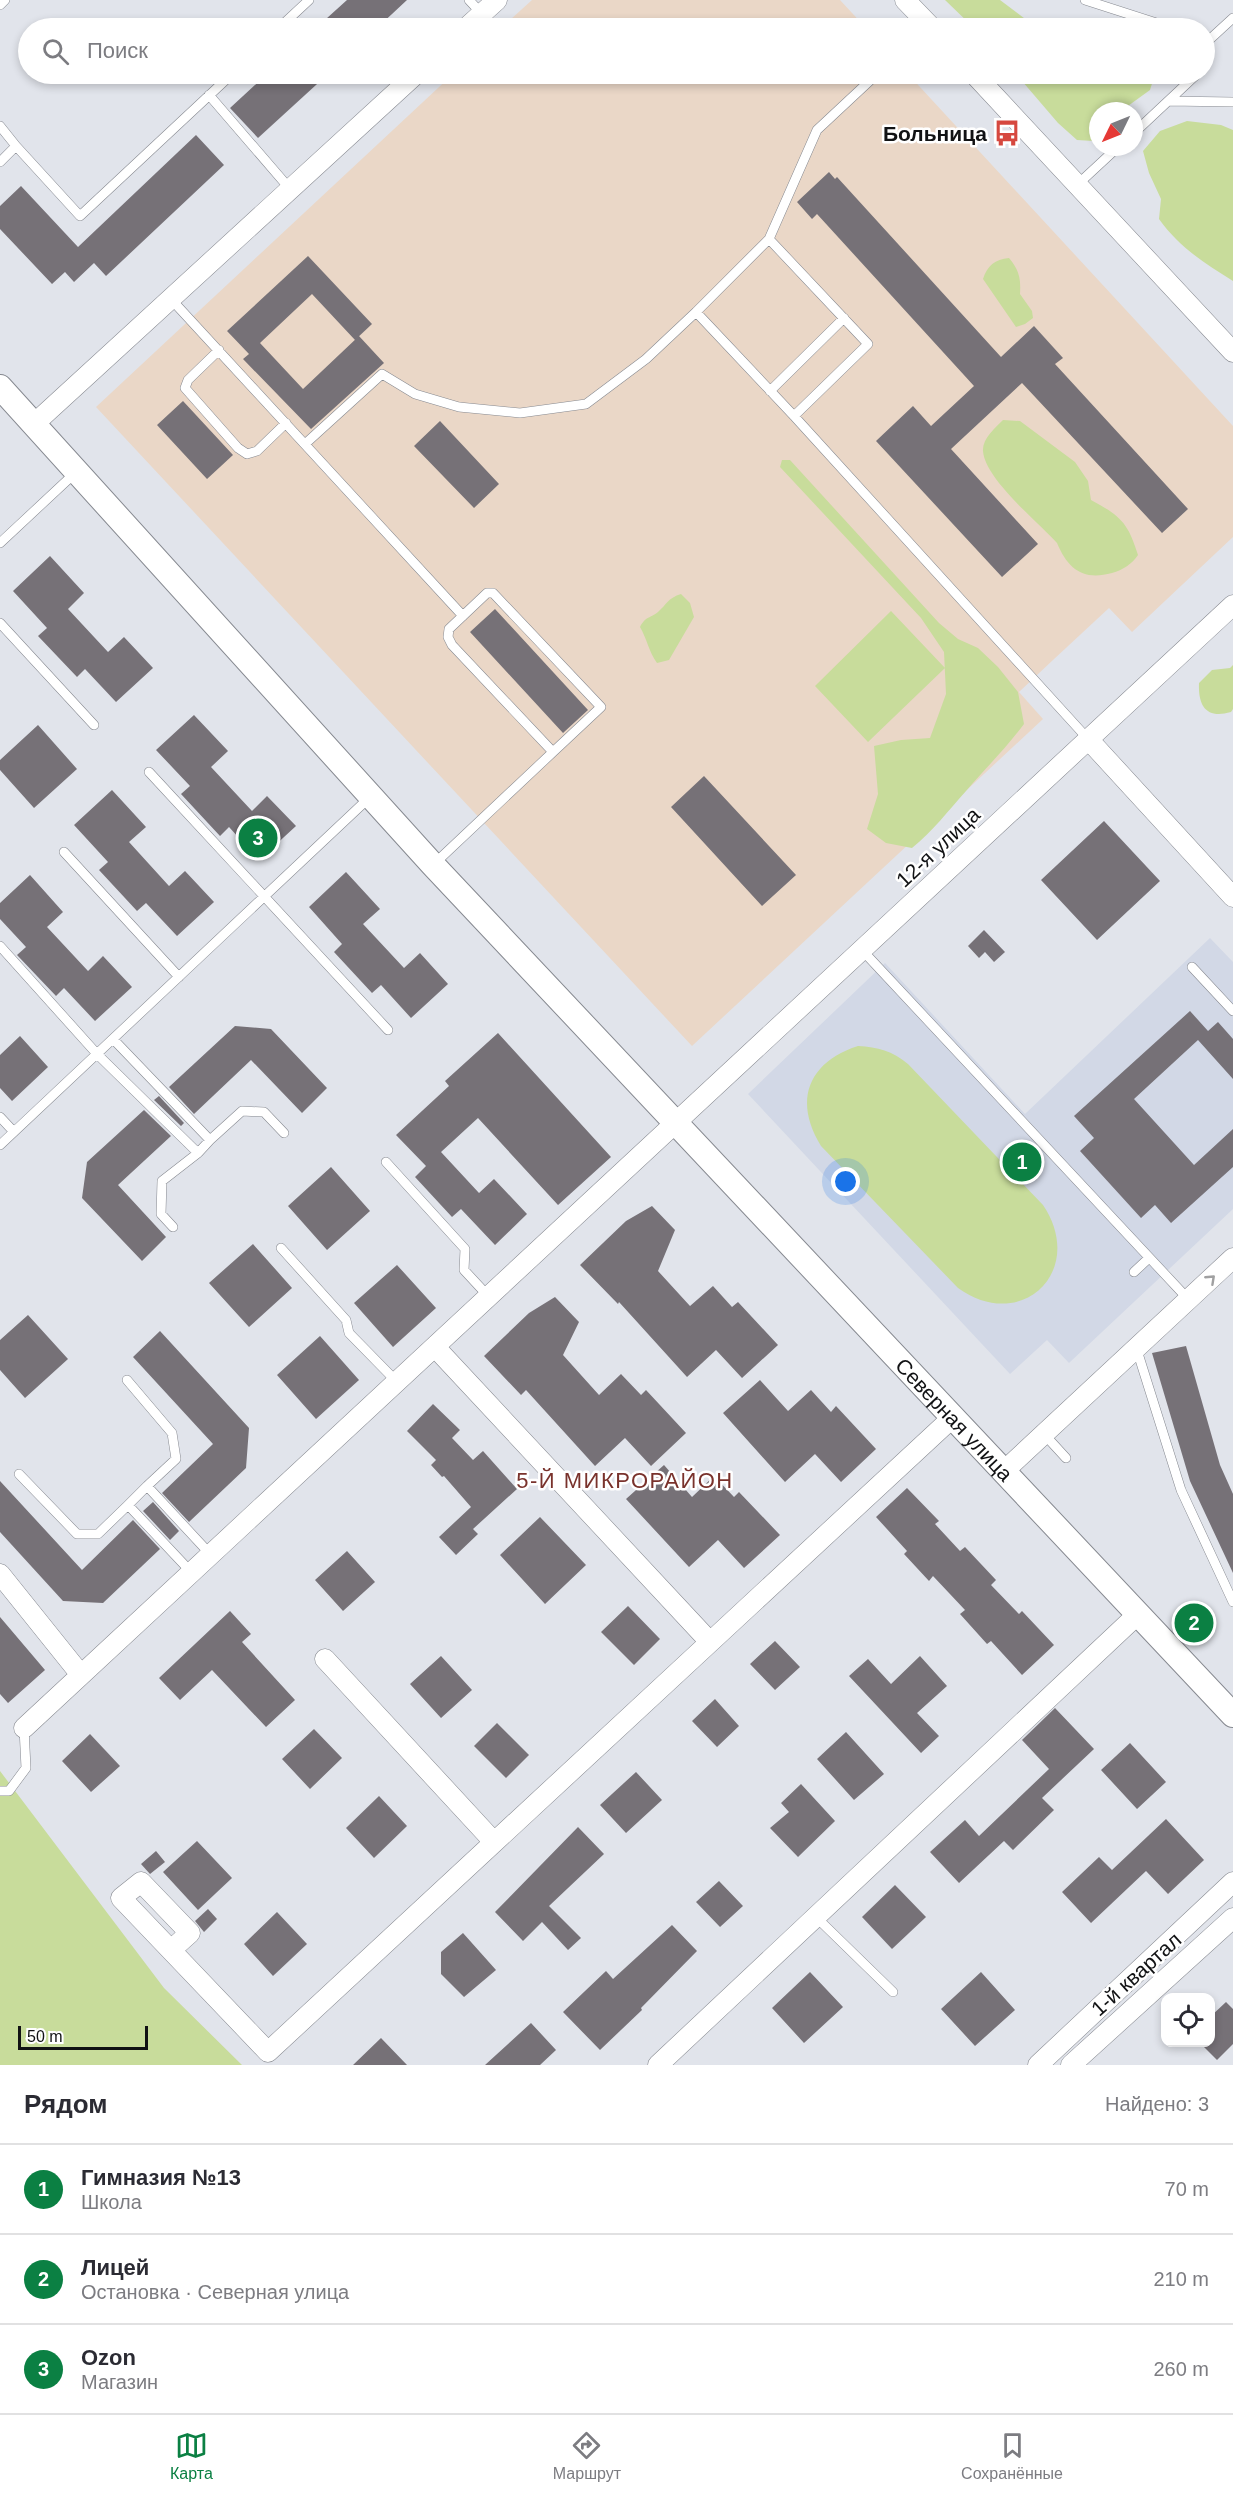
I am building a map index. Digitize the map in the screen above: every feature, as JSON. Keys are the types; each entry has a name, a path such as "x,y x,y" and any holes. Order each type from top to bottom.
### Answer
{"street":[{"path":"476,7 497,0"},
{"path":"905,0 920,18"},
{"path":"34,424 405,84"},
{"path":"983,84 1233,351"},
{"name":"Северная улица","path":"0,387 433,865 1233,1715"},
{"name":"12-я улица","path":"24,1728 1233,605"},
{"path":"1089,739 1136,785 1228,888"},
{"path":"1004,1472 1233,1258"},
{"path":"435,1347 710,1642"},
{"path":"171,1950 268,2052 952,1418"},
{"path":"0,1574 81,1675"},
{"path":"658,2065 1137,1615"},
{"path":"325,1659 494,1842"},
{"path":"1038,2065 1233,1882"},
{"name":"1-й квартал","path":"1071,2065 1233,1918"}],"lane":[{"path":"0,5 5,0"},
{"path":"290,18 309,0"},
{"path":"1085,0 1141,18"},
{"path":"1215,33 1233,18"},
{"path":"0,126 80,216 221,84"},
{"path":"305,444 382,374 415,394 459,407 520,413 586,404 646,359 769,239 817,130 866,84"},
{"path":"1143,125 1187,84"},
{"path":"209,95 290,189"},
{"path":"1169,101 1233,102"},
{"path":"0,162 16,146"},
{"path":"1077,184 1108,156"},
{"path":"769,239 868,344 794,416"},
{"path":"170,298 463,616"},
{"path":"696,312 1089,739"},
{"path":"770,390 844,318"},
{"path":"219,350 188,380 185,388 238,448 247,454 257,452 286,423"},
{"path":"0,543 77,471"},
{"path":"433,865 601,707 493,593 487,593 449,629 448,637 452,645 553,752"},
{"path":"0,623 94,725"},
{"path":"149,772 388,1030"},
{"path":"0,1145 371,796"},
{"path":"64,852 179,977"},
{"path":"0,946 97,1054 198,1153"},
{"path":"862,950 1188,1299"},
{"path":"1192,967 1233,1011"},
{"path":"113,1039 210,1140"},
{"path":"173,1227 161,1214 162,1181 198,1153 242,1111 264,1113 284,1133"},
{"path":"0,1117 14,1132"},
{"path":"386,1162 465,1249 464,1270 489,1297"},
{"path":"281,1248 346,1320 349,1333 397,1382"},
{"path":"1134,1272 1149,1258"},
{"path":"1136,1347 1181,1490 1233,1602"},
{"path":"19,1474 77,1534 98,1534 176,1460 172,1432 127,1380"},
{"path":"1044,1434 1066,1458"},
{"path":"147,1486 211,1555"},
{"path":"128,1505 192,1573"},
{"path":"0,1791 9,1791 26,1768 24,1728"},
{"path":"817,1918 893,1992"}],"shaded area":[{"path":"532,0 840,0 857,18 512,18"},
{"path":"442,84 917,84 1233,426 1233,537 1132,632 1109,608 1053,660 1019,692 1043,719 692,1046 96,407"},
{"path":"1210,938 1233,962 1233,1209 1069,1363 1047,1340 1010,1374 748,1094 885,963 1025,1114"}],"green space":[{"path":"945,0 1000,0 1024,18 964,18"},
{"path":"1025,84 1152,84 1150,90 1133,102 1089,102 1089,141 1077,140 1058,123"},
{"path":"1187,121 1221,125 1233,130 1233,281 1184,246 1159,219 1161,199 1149,173 1143,151 1160,131"},
{"path":"1009,258 1019,274 1020,294 1032,311 1033,318 1016,327 983,279 992,264"},
{"path":"1003,420 1020,421 1075,462 1088,481 1091,500 1116,516 1131,535 1138,555 1130,564 1116,572 1093,575 1078,571 1066,560 1057,543 1002,487 986,462 983,451 985,442"},
{"path":"782,460 790,460 939,623 958,639 978,648 998,667 1018,692 1024,724 940,821 912,848 886,843 867,829 878,794 874,746 901,740 930,738 946,694 944,652 921,618 780,467"},
{"path":"681,594 690,603 694,617 669,660 657,663 640,627 670,599"},
{"path":"891,611 945,668 868,742 815,686"},
{"path":"1233,665 1233,709 1223,714 1210,712 1202,705 1199,683 1212,670 1230,668"},
{"path":"858,1046 884,1050 908,1064 1043,1205 1055,1229 1057,1252 1052,1272 1041,1288 1025,1299 1004,1304 982,1300 958,1288 821,1146 808,1114 807,1099 810,1085 827,1062"},
{"path":"0,1771 164,1988 242,2065 0,2065"}],"building":[{"path":"347,0 407,0 388,18 327,18"},
{"path":"256,84 317,84 258,138 230,108"},
{"path":"196,135 224,165 106,276 94,263 74,282 65,272 52,284 0,229 0,206 21,186 78,247"},
{"path":"829,172 835,179 837,177 1001,357 1034,326 1063,358 1055,364 1188,509 1162,533 1022,383 951,449 1038,544 1002,577 876,441 913,406 931,426 974,386 817,214 812,219 797,202"},
{"path":"308,256 372,324 359,336 384,363 311,429 243,359 249,354 227,331","holes":["312,294 355,340 303,389 260,343"]},
{"path":"183,401 233,455 207,479 157,425"},
{"path":"440,421 499,484 474,508 414,446"},
{"path":"50,556 84,593 68,609 108,652 124,637 153,668 116,702 85,669 77,677 38,636 47,628 13,591"},
{"path":"495,609 588,710 563,733 470,632"},
{"path":"194,715 228,751 211,767 252,811 267,796 296,826 259,860 229,827 220,836 181,794 190,786 156,750"},
{"path":"38,725 77,769 34,808 0,770 0,760"},
{"path":"704,776 796,875 762,906 671,807"},
{"path":"112,790 146,827 129,842 169,886 185,871 214,902 177,936 146,903 137,911 99,870 108,862 74,825"},
{"path":"1104,821 1160,881 1097,940 1041,880"},
{"path":"346,872 380,909 363,924 404,968 420,953 448,984 411,1018 381,985 372,993 334,952 342,944 309,907"},
{"path":"30,875 63,912 47,927 88,971 103,956 132,987 95,1021 64,988 56,996 17,955 26,947 0,919 0,903"},
{"path":"984,930 1005,952 994,962 985,952 979,958 968,946"},
{"path":"1190,1011 1208,1031 1218,1022 1233,1039 1233,1079 1198,1040 1134,1099 1194,1165 1233,1129 1233,1167 1171,1223 1155,1205 1141,1218 1080,1151 1094,1138 1074,1116"},
{"path":"235,1026 271,1029 327,1088 302,1113 251,1060 194,1114 169,1087"},
{"path":"498,1033 611,1157 558,1205 478,1118 441,1152 479,1193 494,1179 527,1214 495,1245 461,1209 452,1217 415,1177 426,1166 396,1135 449,1086 445,1081"},
{"path":"20,1036 48,1067 12,1101 0,1088 0,1055"},
{"path":"159,1096 184,1123 181,1126 154,1100"},
{"path":"144,1110 171,1136 118,1185 166,1237 142,1261 82,1198 87,1162"},
{"path":"331,1167 370,1211 327,1250 288,1206"},
{"path":"652,1206 675,1230 658,1271 690,1306 713,1286 732,1307 738,1302 778,1345 742,1378 716,1350 687,1377 619,1302 618,1304 580,1265 626,1221"},
{"path":"253,1244 292,1288 249,1327 209,1283"},
{"path":"397,1265 436,1308 393,1347 354,1303"},
{"path":"555,1297 579,1322 563,1355 599,1395 621,1374 641,1395 646,1390 686,1433 651,1466 625,1438 595,1466 526,1390 521,1395 484,1356 529,1313"},
{"path":"28,1315 68,1359 25,1398 0,1370 0,1340"},
{"path":"160,1331 249,1428 246,1468 189,1522 162,1493 213,1444 133,1357"},
{"path":"320,1336 359,1380 316,1419 277,1375"},
{"path":"1186,1346 1220,1465 1233,1494 1233,1573 1190,1481 1152,1353"},
{"path":"760,1380 788,1411 811,1390 831,1412 836,1406 876,1449 841,1482 815,1454 785,1482 723,1413"},
{"path":"433,1404 460,1430 452,1438 473,1460 483,1451 517,1489 473,1529 478,1534 456,1555 439,1537 471,1507 444,1476 442,1477 431,1465 436,1460 407,1431"},
{"path":"664,1465 692,1497 714,1476 734,1497 739,1492 780,1535 744,1568 718,1540 689,1567 626,1499"},
{"path":"0,1481 82,1570 133,1520 160,1549 103,1603 63,1601 0,1532"},
{"path":"907,1488 939,1521 935,1524 960,1551 965,1547 996,1580 991,1585 1019,1614 1022,1611 1054,1645 1022,1675 991,1641 987,1644 960,1614 965,1610 933,1576 929,1581 904,1554 907,1551 876,1517"},
{"path":"153,1502 179,1531 170,1540 143,1511"},
{"path":"540,1517 586,1565 545,1604 500,1555"},
{"path":"347,1551 375,1582 343,1611 315,1580"},
{"path":"628,1606 660,1639 634,1665 601,1632"},
{"path":"230,1611 251,1634 242,1642 295,1700 266,1727 212,1670 180,1700 159,1678"},
{"path":"0,1617 45,1670 8,1703 0,1694"},
{"path":"775,1641 800,1667 775,1690 750,1664"},
{"path":"441,1656 472,1690 441,1718 410,1684"},
{"path":"920,1656 947,1686 917,1713 939,1736 921,1753 849,1676 868,1659 891,1684"},
{"path":"715,1699 739,1726 717,1747 692,1721"},
{"path":"1055,1708 1094,1749 1042,1798 1054,1810 1013,1850 1004,1841 959,1883 930,1852 965,1820 979,1836 1049,1769 1022,1740"},
{"path":"497,1723 529,1755 506,1778 474,1746"},
{"path":"314,1729 342,1758 310,1789 282,1759"},
{"path":"846,1732 884,1774 854,1800 817,1759"},
{"path":"90,1734 120,1766 91,1792 62,1761"},
{"path":"1130,1743 1166,1782 1137,1809 1101,1770"},
{"path":"636,1772 662,1800 626,1833 600,1805"},
{"path":"801,1784 835,1821 798,1857 770,1828 789,1812 781,1803"},
{"path":"379,1796 407,1826 374,1858 346,1828"},
{"path":"1166,1819 1204,1860 1168,1894 1146,1871 1091,1923 1062,1892 1099,1857 1112,1870"},
{"path":"578,1827 604,1854 549,1906 581,1938 568,1950 542,1922 523,1941 495,1912"},
{"path":"197,1841 232,1878 198,1910 163,1872"},
{"path":"156,1851 165,1862 150,1874 141,1864"},
{"path":"719,1881 743,1906 720,1927 696,1902"},
{"path":"895,1885 926,1917 892,1949 862,1917"},
{"path":"208,1909 217,1919 204,1932 195,1921"},
{"path":"277,1912 307,1944 273,1976 244,1944"},
{"path":"672,1925 697,1951 641,2008 642,2010 600,2050 563,2012 606,1971 613,1979"},
{"path":"463,1933 496,1970 464,1997 441,1974 441,1952"},
{"path":"810,1972 843,2007 804,2043 772,2008"},
{"path":"981,1972 1015,2010 975,2046 941,2009"},
{"path":"1226,2002 1233,2009 1233,2044 1217,2060 1204,2047 1215,2047 1215,2012"},
{"path":"531,2023 556,2050 540,2065 485,2065"},
{"path":"381,2038 407,2065 353,2065"}],"place":[{"name":"Больница","path":"1007,133"},
{"name":"Ozon","path":"258,838"},
{"name":"Гимназия №13","path":"1022,1162"},
{"name":"Лицей","path":"1194,1623"}],"district":[{"name":"5-Й МИКРОРАЙОН","path":"625,1480"}]}
